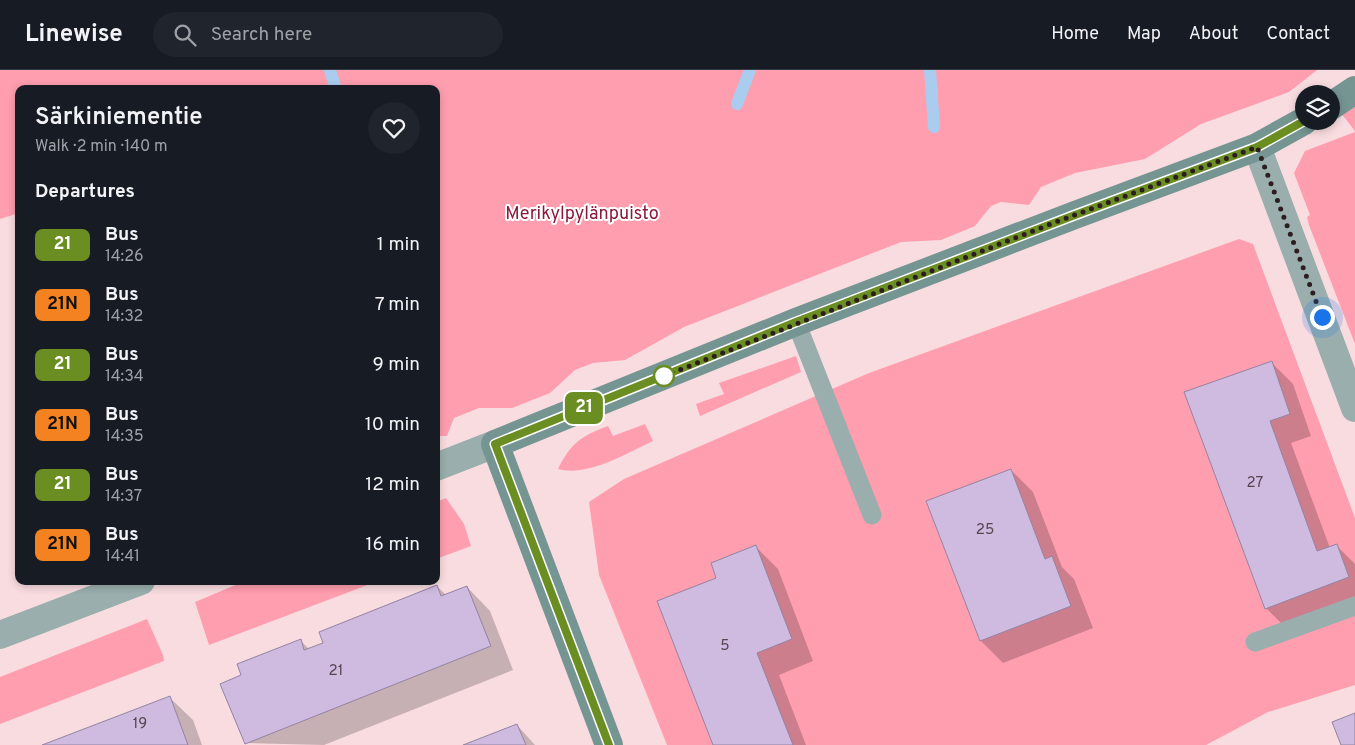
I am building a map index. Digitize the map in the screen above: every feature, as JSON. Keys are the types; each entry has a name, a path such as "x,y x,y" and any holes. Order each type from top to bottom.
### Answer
{"street":[{"path":"1340,100 1355,90"},
{"path":"440,465 796,322 1065,218 1257,147 1295,126"},
{"path":"1257,147 1355,408"},
{"path":"495,444 610,745"},
{"path":"0,635 131,585"}],"lane":[{"path":"796,322 872,515"},
{"path":"1255,642 1355,606"}],"green space":[{"name":"Merikylpylänpuisto","path":"0,70 1317,70 1298,85 1295,85 1289,92 1201,124 1145,159 1075,173 1041,187 1029,205 1001,202 991,206 975,226 941,240 901,242 684,327 625,360 593,363 575,370 550,393 512,408 479,408 454,418 447,436 440,436 440,85 15,85 15,214 0,219"},
{"path":"1355,95 1355,131 1340,112 1340,106"},
{"path":"1355,132 1355,344 1309,225 1307,217 1310,215 1294,173 1305,151"},
{"path":"1239,239 1253,244 1355,518 1355,685 1268,712 1206,745 667,745 599,575 589,502 624,479 869,373"},
{"path":"796,356 801,372 700,416 696,404 724,394 719,383"},
{"path":"645,424 653,441 619,458 594,467 570,471 558,469 572,447 591,433 608,426 613,436"},
{"path":"446,498 464,524 471,546 440,558 440,500"},
{"path":"235,585 367,585 209,645 195,602"},
{"path":"147,619 164,661 0,724 0,677"}],"building":[{"path":"1272,361 1290,414 1270,421 1317,551 1337,544 1349,577 1265,609 1184,392"},
{"path":"1011,469 1045,559 1052,556 1071,606 980,641 926,501"},
{"path":"756,545 792,639 757,653 793,745 713,745 657,601 716,578 711,563"},
{"path":"437,585 441,596 467,586 491,646 245,744 220,684 241,675 237,664 301,639 304,650 323,643 319,632"},
{"path":"170,696 188,745 42,745"},
{"path":"1355,713 1355,745 1341,745 1332,722"},
{"path":"517,724 526,745 463,745"}],"waterway":[{"path":"330,70 335,85"},
{"path":"737,104 750,70"},
{"path":"930,70 934,127"}],"bus line":[{"name":"21","path":"609,745 495,444 796,322 1075,215 1202,169 1257,147 1295,126"}],"route":[{"path":"664,376 796,322 1257,147 1322,317"}]}
